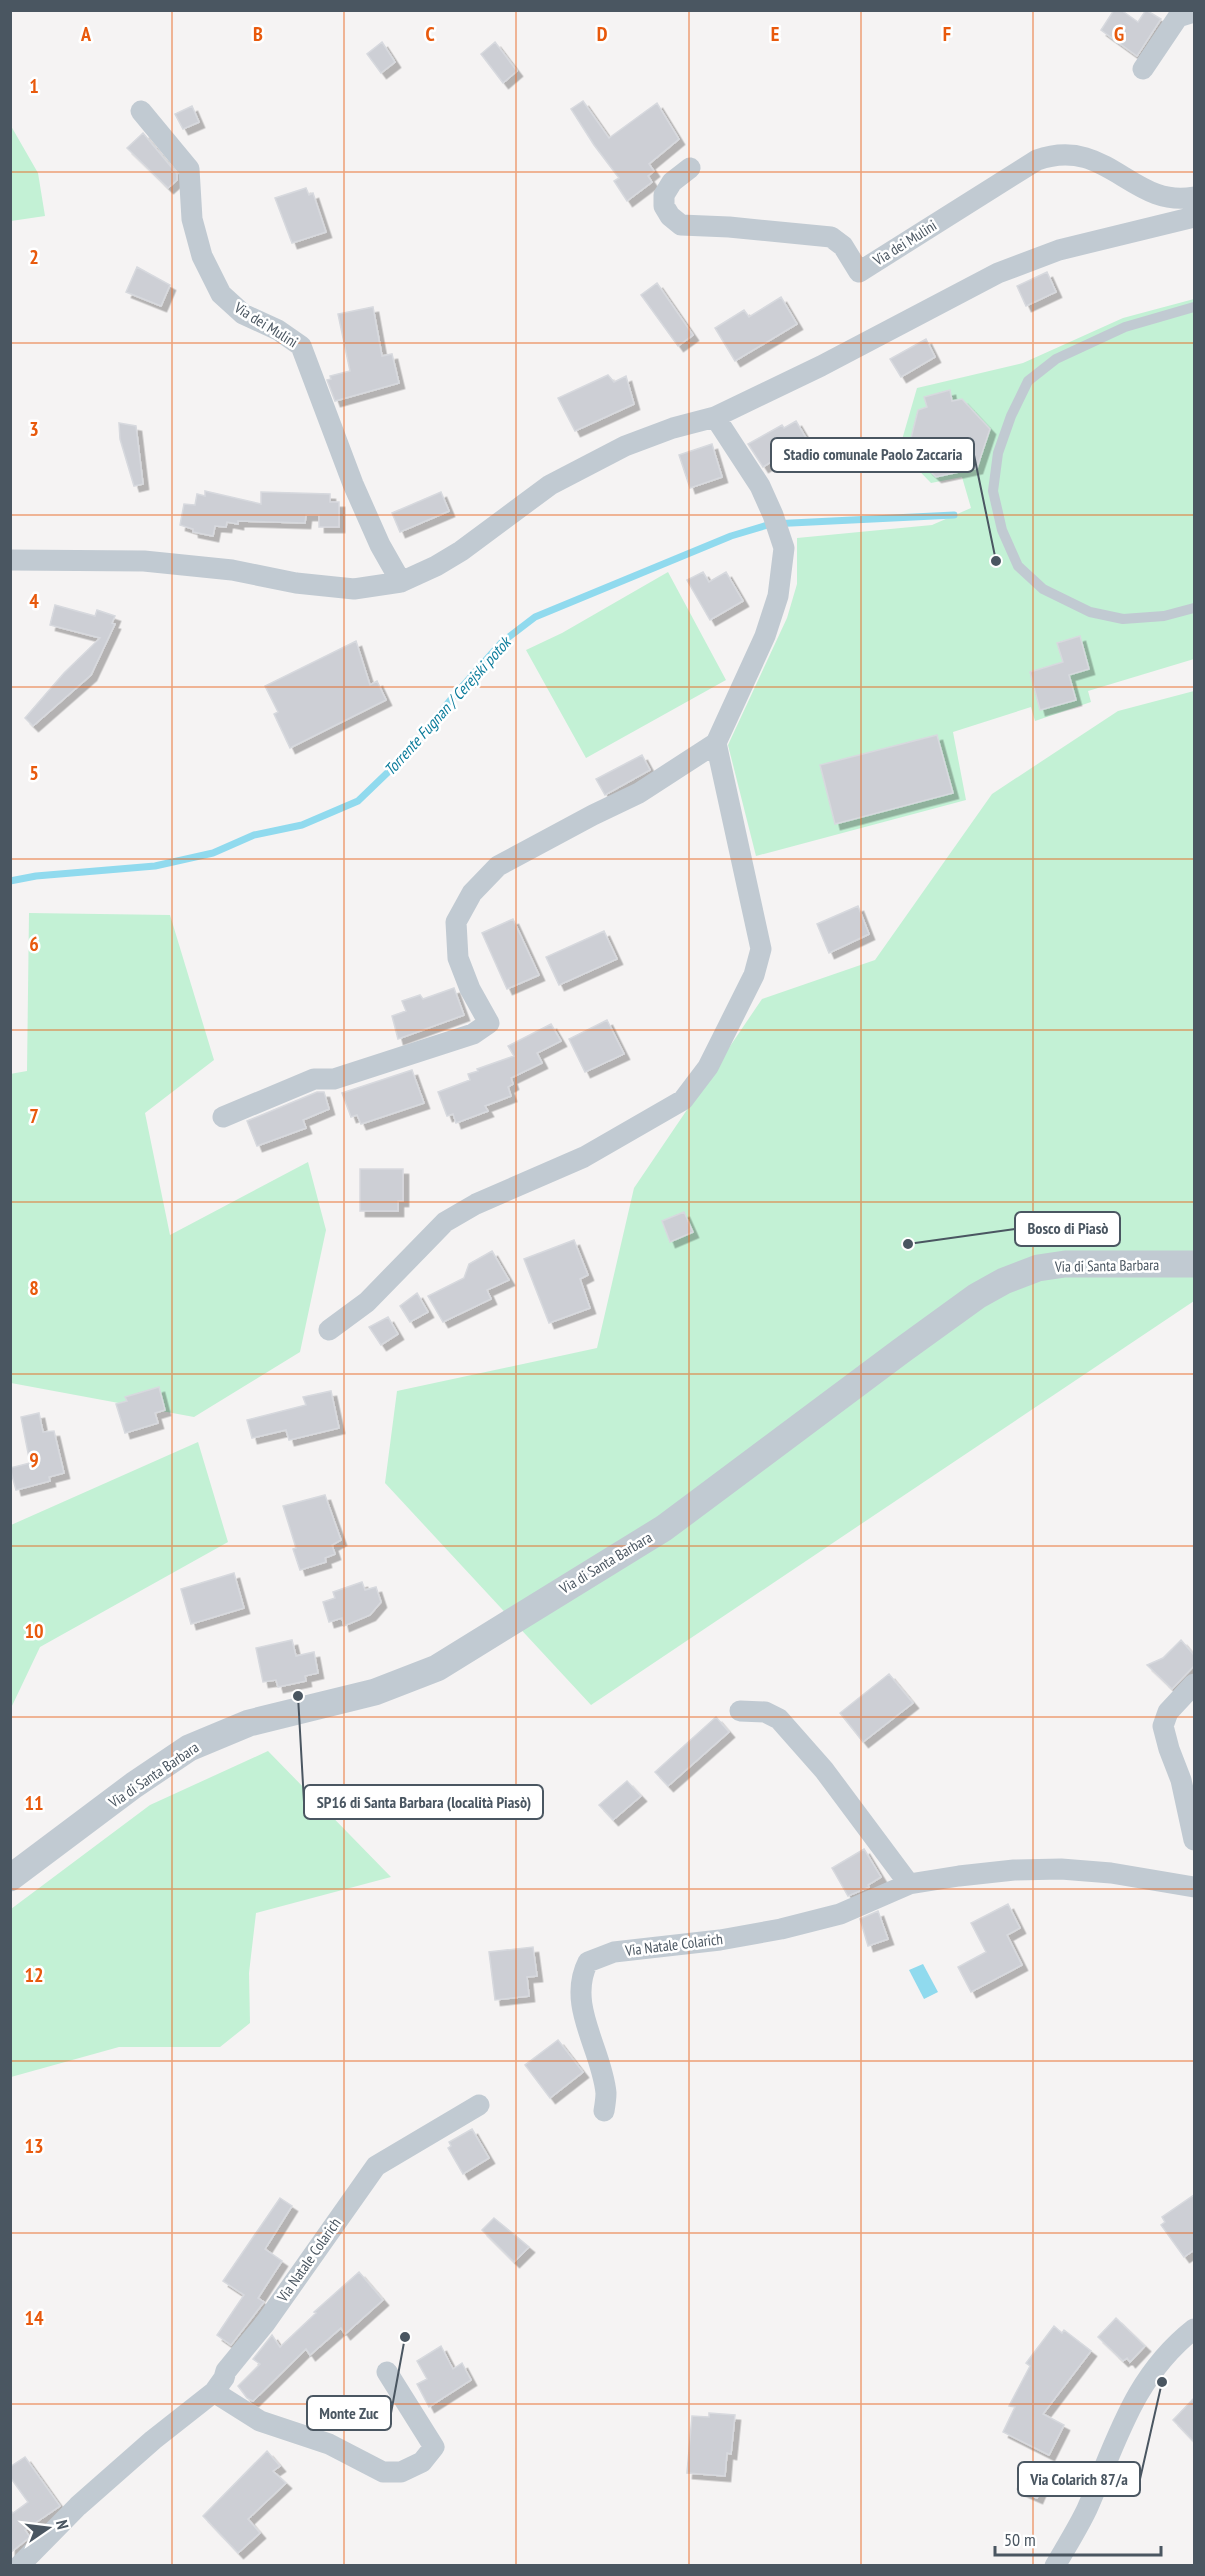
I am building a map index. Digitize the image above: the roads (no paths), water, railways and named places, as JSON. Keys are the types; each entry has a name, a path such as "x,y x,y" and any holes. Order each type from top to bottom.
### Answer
{"street":[{"path":"1143,69 1178,17 1194,12"},
{"name":"Via dei Mulini","path":"141,111 189,169 195,229 202,256 221,294 243,314 278,330 301,346 353,484 380,544 401,582"},
{"name":"Via dei Mulini","path":"690,168 672,182 664,195 664,206 670,216 681,225 831,237 843,246 859,272 1037,160 1050,155 1074,154 1098,160 1156,195 1172,199 1194,197"},
{"path":"10,560 144,561 232,570 296,583 354,589 401,582 436,566 461,551 550,486 625,446 673,428 715,417 821,366 998,273 1059,250 1194,217"},
{"path":"223,1117 314,1079 334,1079 473,1034 489,1023 470,989 458,958 456,922 472,893 498,866 639,793 716,743 765,636 778,596 784,548 760,486 715,417"},
{"path":"330,1330 368,1302 445,1222 476,1204 574,1161 640,1127 683,1100 708,1066 754,975 761,949 716,743"},
{"name":"Via di Santa Barbara","path":"10,1878 134,1785 189,1748 249,1723 375,1692 437,1668 664,1528 976,1296 1004,1281 1038,1268 1065,1264 1194,1264"},
{"path":"1194,1684 1168,1712 1164,1726 1169,1749 1181,1780 1194,1840"},
{"path":"740,1711 765,1712 779,1719 824,1770 909,1884"},
{"name":"Via Natale Colarich","path":"604,2111 606,2093 582,2003 580,1977 588,1962 614,1952 720,1940 781,1929 840,1914 909,1884 1014,1870 1061,1869 1111,1873 1194,1887"},
{"name":"Via Natale Colarich","path":"19,2565 72,2512 153,2439 214,2392 226,2371 266,2322 376,2166 479,2105"},
{"path":"1055,2565 1087,2510 1131,2406 1152,2371 1194,2329"},
{"path":"214,2392 260,2421 329,2445 382,2472 401,2472 422,2462 434,2447 387,2372"}],"lane":[{"path":"1194,308 1125,327 1056,358 1028,381 1011,416 998,453 993,491 1002,530 1018,566 1043,589 1090,612 1123,619 1164,616 1194,608"}],"water":[{"path":"923,1964 938,1992 924,1999 909,1970"}],"waterway":[{"name":"Torrente Fugnan / Cerejski potok","path":"10,881 36,876 155,866 213,853 254,835 302,825 358,801 411,750 452,698 501,643 535,617 731,536 771,524 954,515"}],"place":[{"name":"Stadio comunale Paolo Zaccaria","path":"996,561"},
{"name":"Bosco di Piasò","path":"908,1244"},
{"name":"SP16 di Santa Barbara (località Piasò)","path":"298,1696"},
{"name":"Monte Zuc","path":"405,2337"},
{"name":"Via Colarich 87/a","path":"1162,2382"}]}
